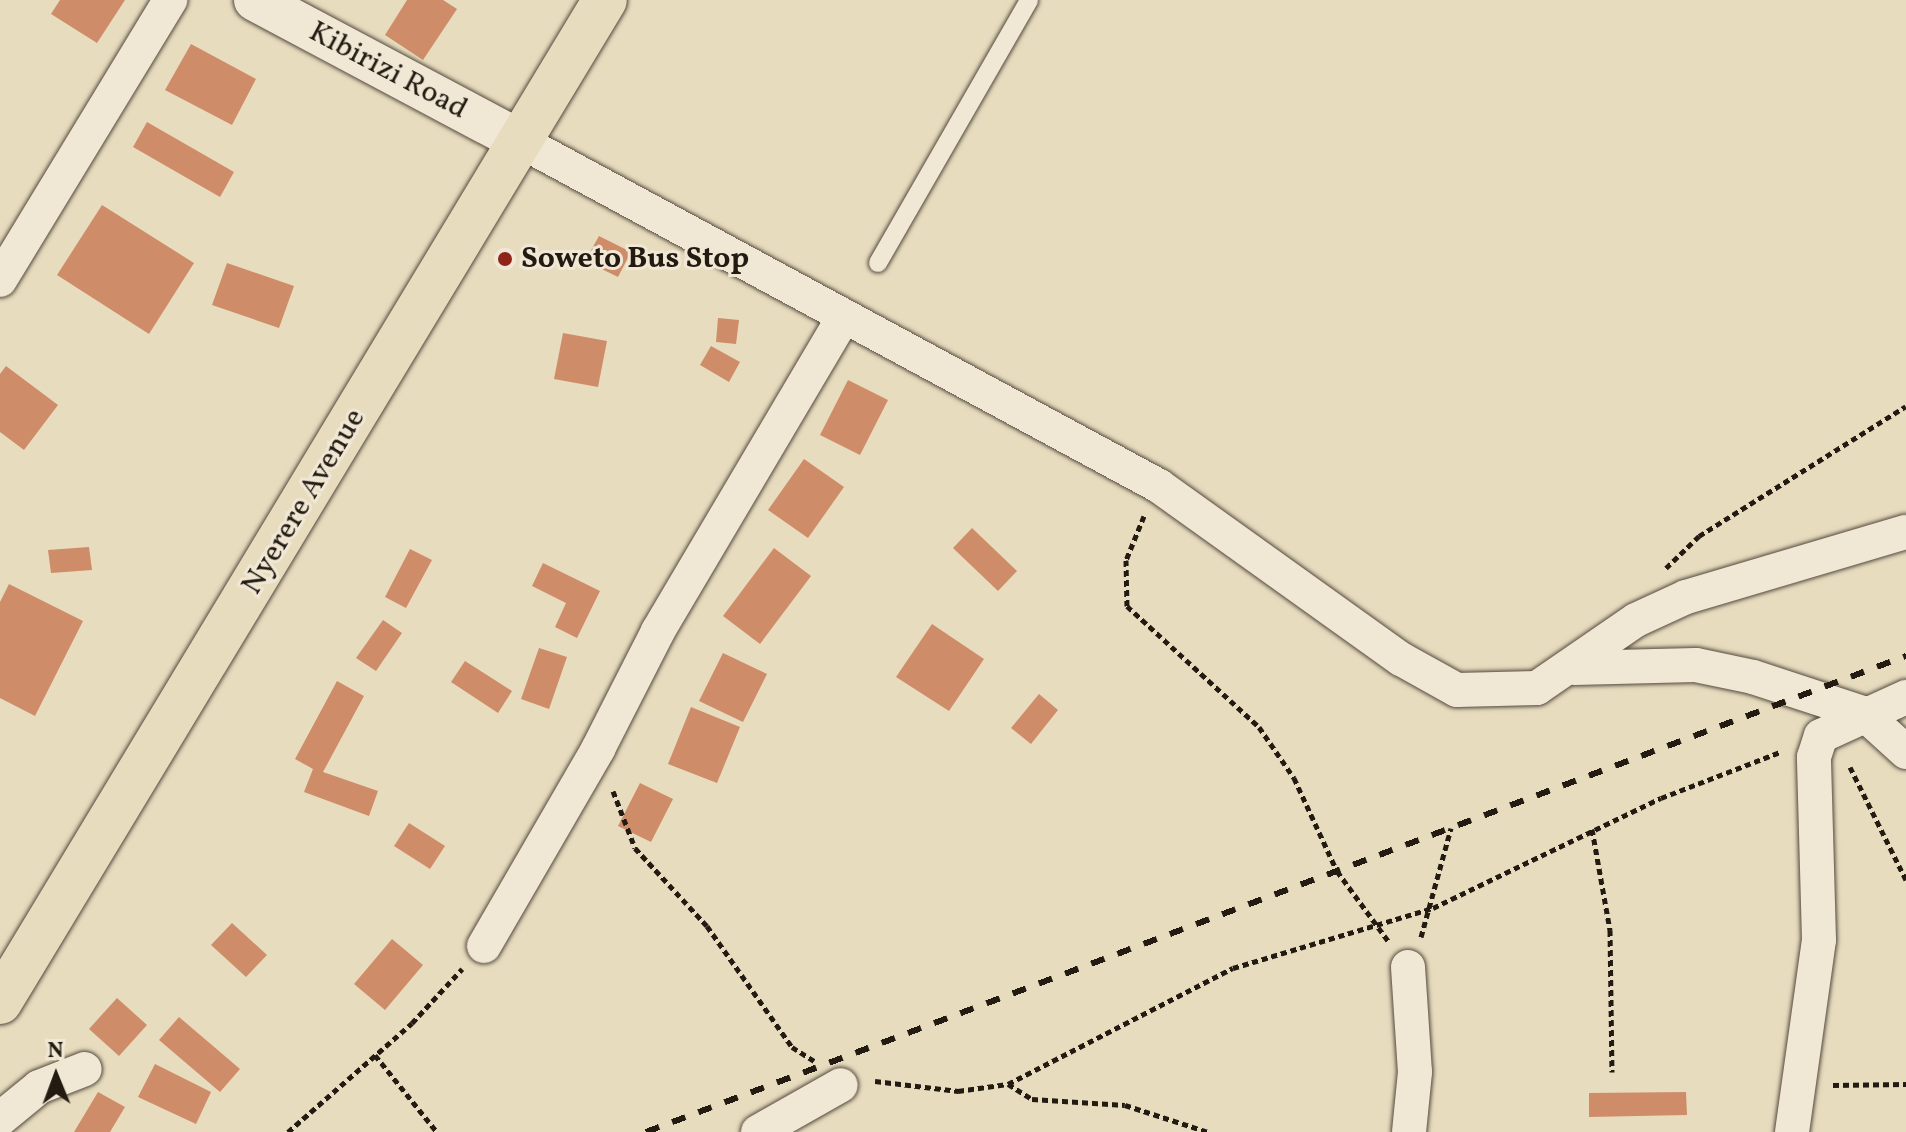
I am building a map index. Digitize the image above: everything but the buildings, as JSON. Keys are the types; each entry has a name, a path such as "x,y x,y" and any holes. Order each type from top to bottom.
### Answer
{"main road":[{"name":"Nyerere Avenue","path":"0,1002 605,0"}],"street":[{"path":"0,280 170,0"},
{"name":"Kibirizi Road","path":"255,0 522,142"},
{"path":"522,142 1159,486 1401,659 1457,690 1537,688 1574,668 1636,620 1686,597 1906,532"},
{"path":"484,946 598,749 658,631 844,317"},
{"path":"1574,668 1696,665 1863,713 1906,752"},
{"path":"1792,1132 1819,940 1812,782 1826,733 1863,713 1906,697"},
{"path":"1408,967 1415,1072 1409,1132"},
{"path":"0,1119 39,1087 85,1069"},
{"path":"758,1132 841,1085"}],"lane":[{"path":"878,263 1029,0"}],"path":[{"path":"1636,620 1655,581 1699,536 1906,406"},
{"path":"1159,486 1126,560 1127,606 1259,727 1294,778 1337,871 1408,967"},
{"path":"598,749 635,848 707,926 792,1047 841,1085 875,1081 958,1091 1008,1084 1233,968 1433,908 1592,829 1826,733 1906,880"},
{"path":"1408,967 1433,908 1451,828"},
{"path":"1592,829 1610,930 1612,1072"},
{"path":"288,1132 375,1055 484,946"},
{"path":"375,1055 437,1132"},
{"path":"1008,1084 1032,1099 1125,1105 1208,1132"},
{"path":"1800,1084 1906,1084"}],"railway":[{"path":"646,1132 1906,656"}],"place":[{"name":"Soweto Bus Stop","path":"505,259"}]}
